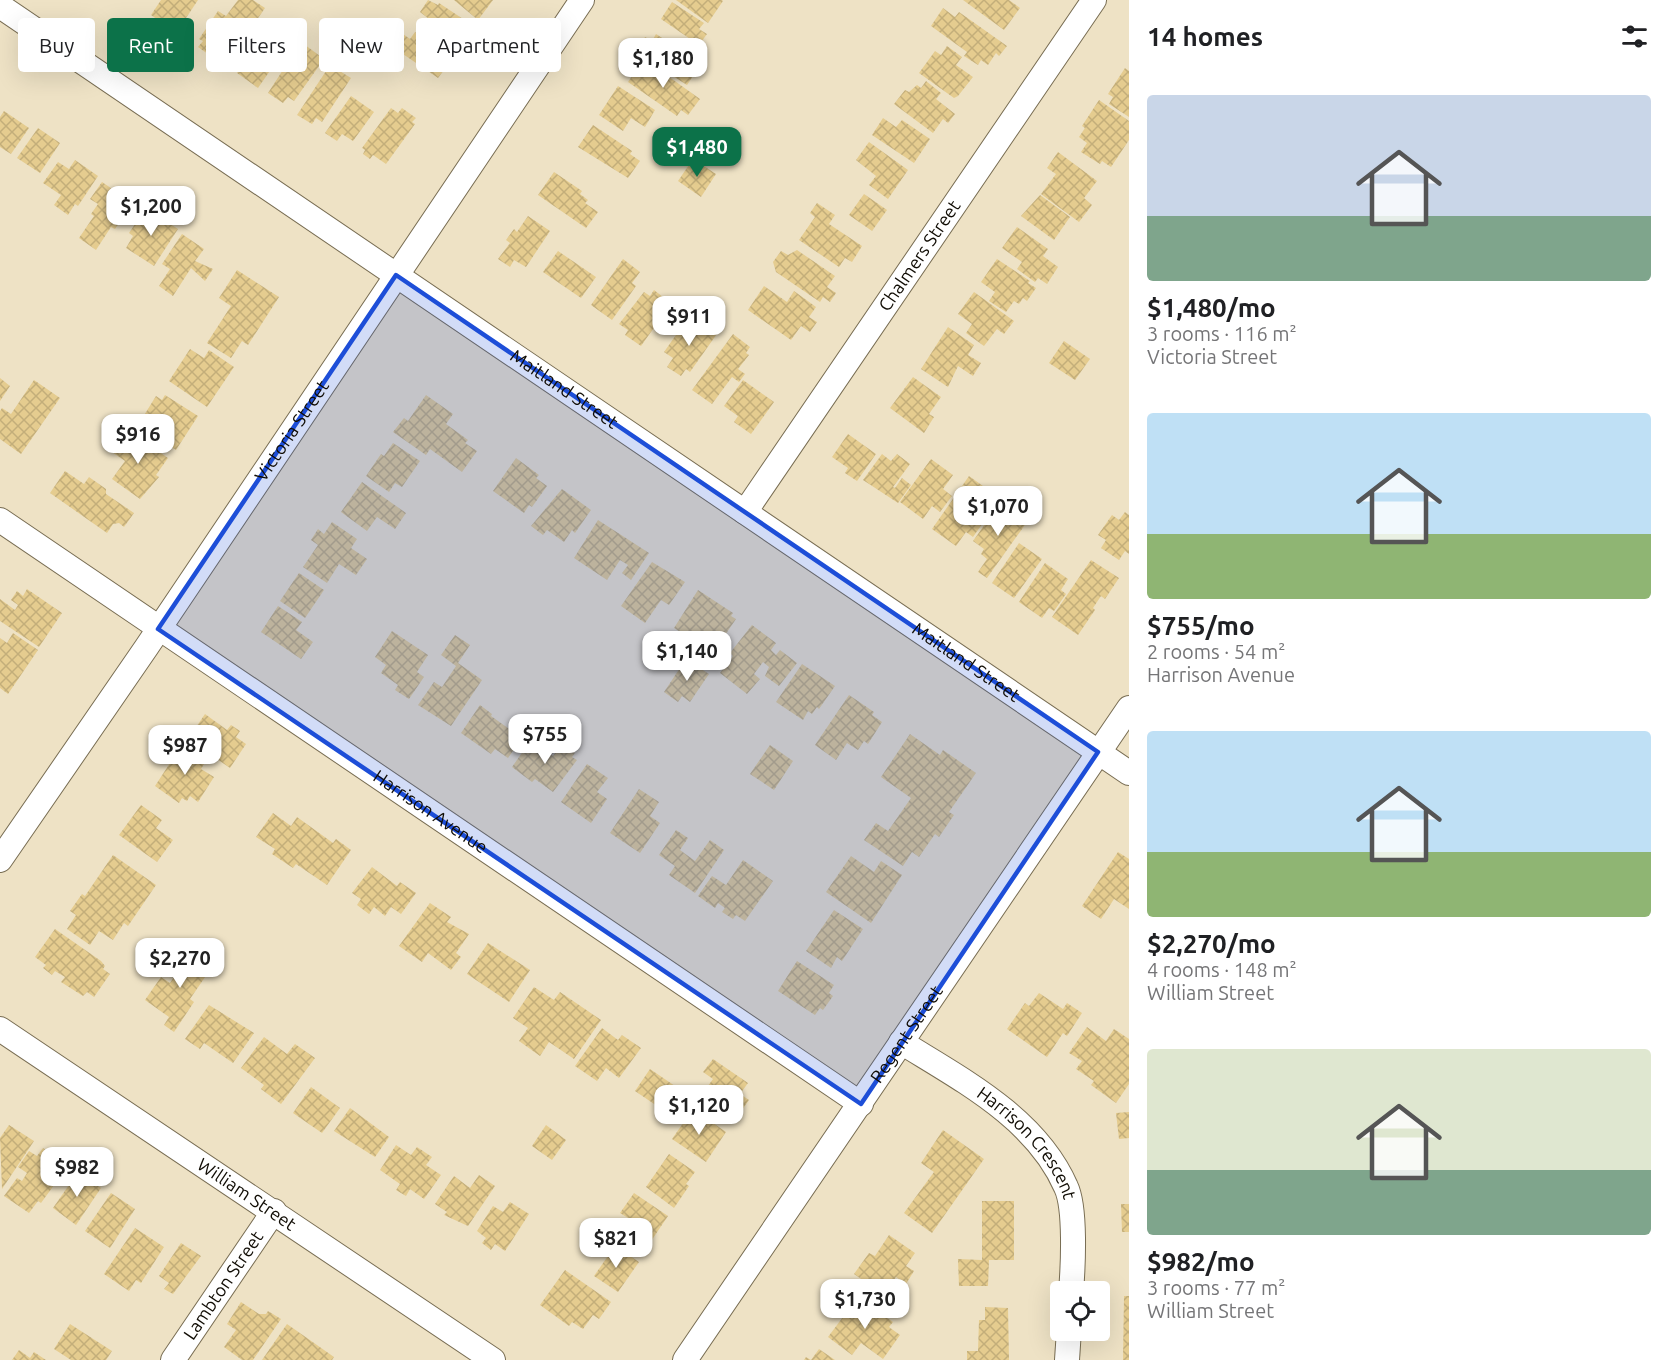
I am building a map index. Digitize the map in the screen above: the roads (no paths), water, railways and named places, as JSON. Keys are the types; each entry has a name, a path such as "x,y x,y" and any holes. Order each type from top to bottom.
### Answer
{"street":[{"name":"Victoria Street","path":"0,860 582,0"},
{"name":"Chalmers Street","path":"745,513 1094,0"},
{"name":"Maitland Street","path":"0,6 1129,773"},
{"name":"Harrison Avenue","path":"0,519 158,629 861,1104"},
{"name":"Regent Street","path":"685,1360 1129,708"},
{"name":"William Street","path":"0,1029 493,1360"},
{"name":"Harrison Crescent","path":"901,1042 1020,1122 1049,1157 1067,1189 1074,1251 1072,1281"},
{"name":"Lambton Street","path":"173,1360 274,1211"},
{"path":"1067,1360 1068,1341"}]}
